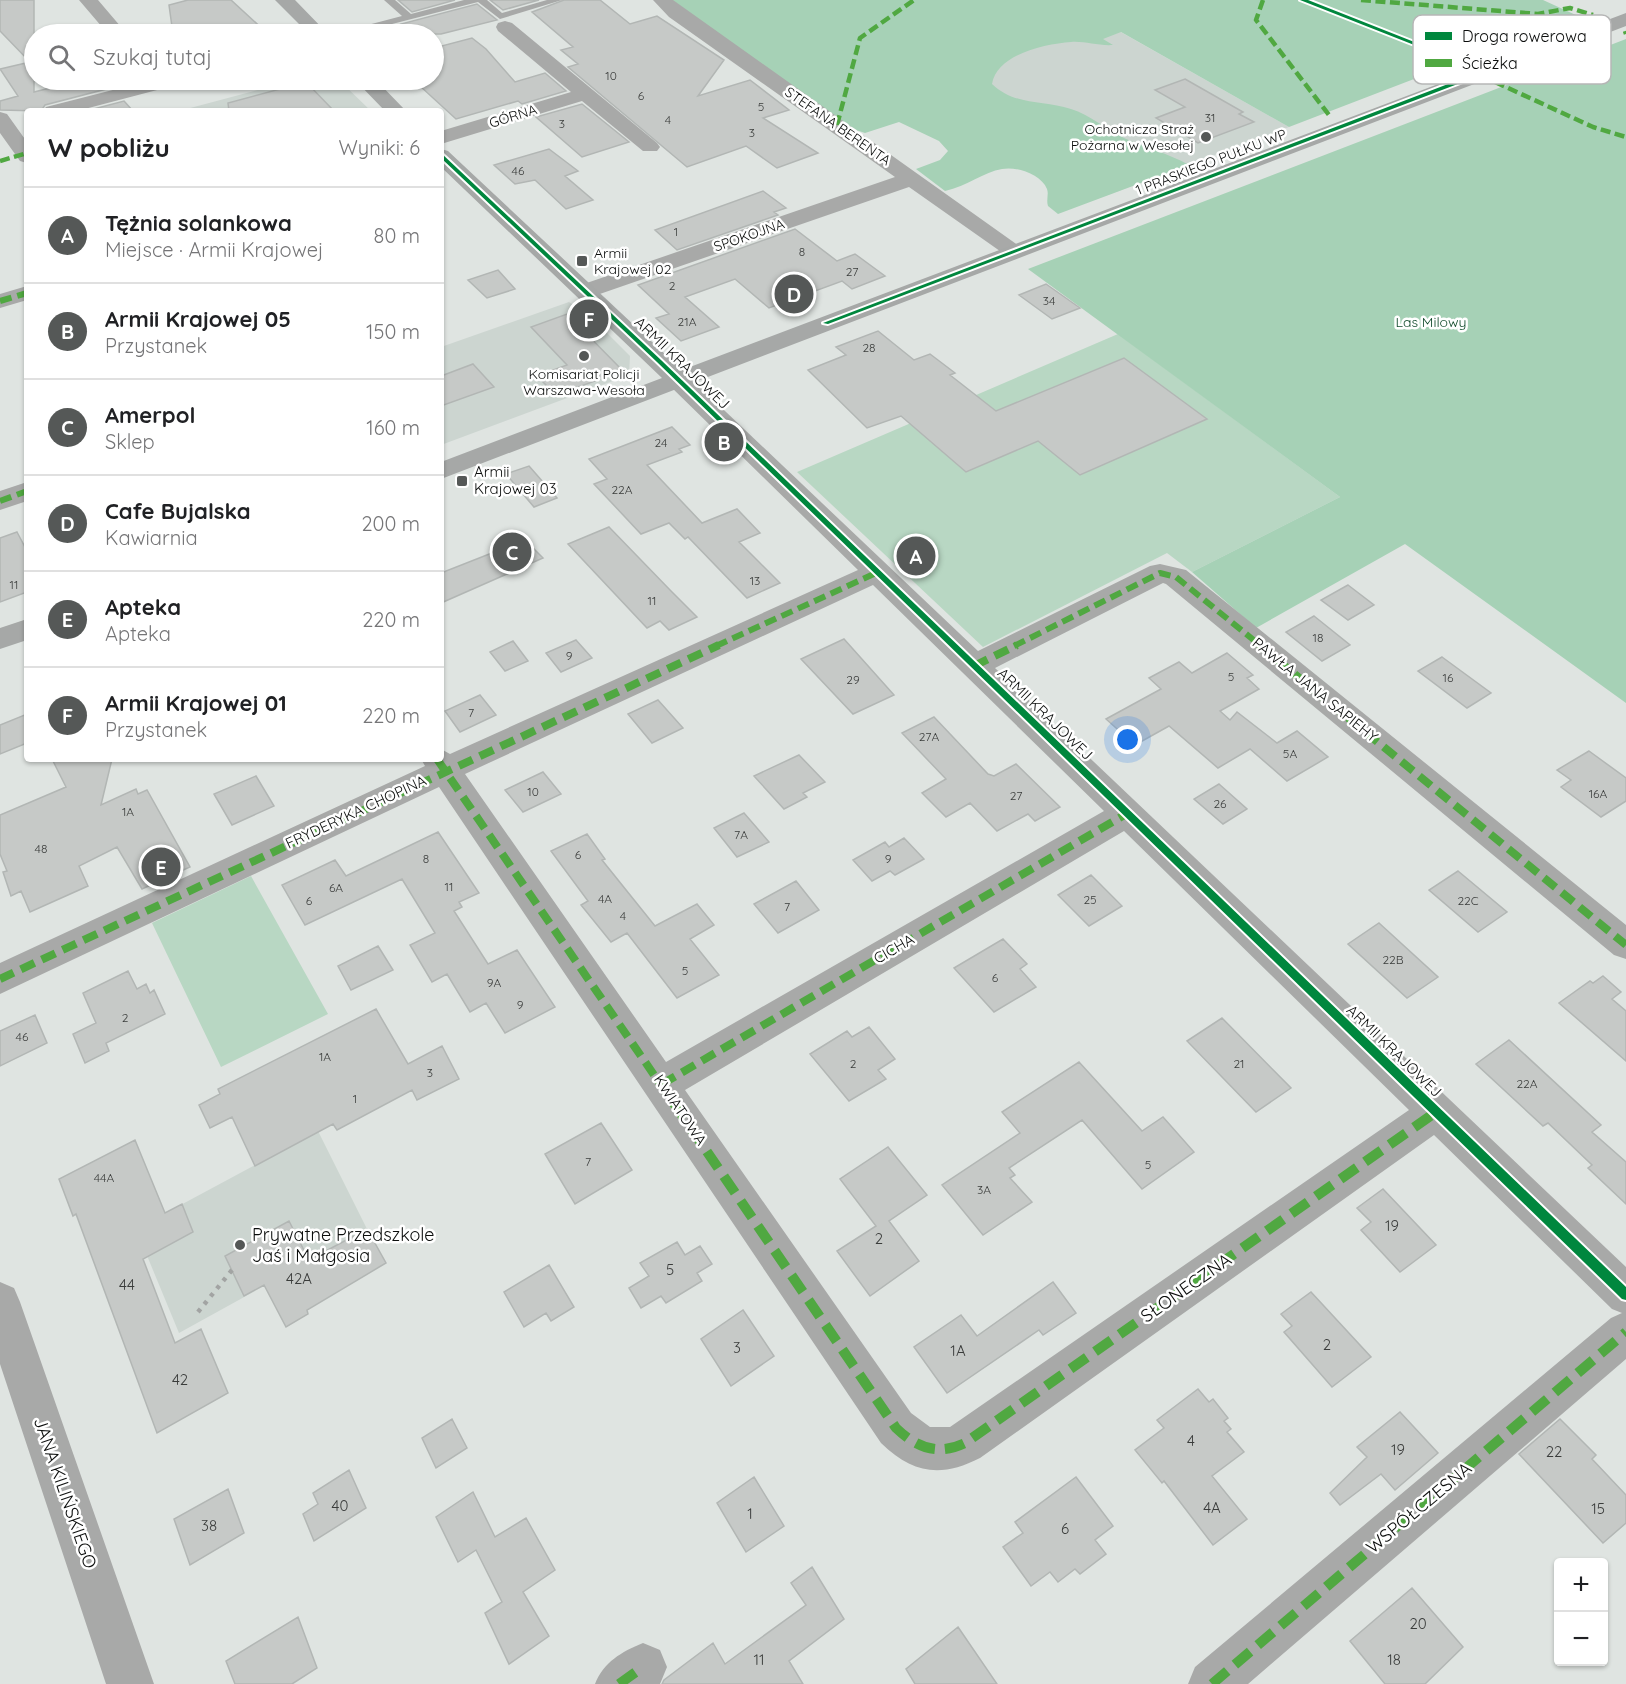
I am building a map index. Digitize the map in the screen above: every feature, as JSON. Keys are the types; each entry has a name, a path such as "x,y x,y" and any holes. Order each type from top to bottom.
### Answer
{"street":[{"path":"88,0 109,24"},
{"path":"284,0 309,24"},
{"name":"STEFANA BERENTA","path":"662,0 676,13 1015,251"},
{"path":"505,27 650,147"},
{"name":"1 PRASKIEGO PUŁKU WP","path":"444,470 1452,84"},
{"path":"64,108 130,90"},
{"path":"374,90 393,108"},
{"name":"GÓRNA","path":"444,137 584,94"},
{"path":"24,118 2,121 24,153"},
{"path":"0,160 24,156"},
{"name":"ARMII KRAJOWEJ","path":"444,158 586,291 1626,1295"},
{"name":"SPOKOJNA","path":"586,291 913,178"},
{"path":"0,301 24,294"},
{"path":"0,501 24,492"},
{"name":"FRYDERYKA CHOPINA","path":"0,979 441,764 876,573"},
{"name":"PAWŁA JANA SAPIEHY","path":"974,666 1160,573 1176,578 1626,945"},
{"path":"0,639 24,630"},
{"name":"KWIATOWA","path":"441,764 896,1428 917,1446 932,1450"},
{"name":"CICHA","path":"662,1084 1126,814"},
{"name":"SŁONECZNA","path":"932,1450 945,1452 965,1443 1436,1112"},
{"name":"JANA KILIŃSKIEGO","path":"0,1302 130,1684"},
{"name":"WSPÓŁCZESNA","path":"1212,1684 1626,1332"}],"lane":[{"path":"389,0 409,18"},
{"path":"385,24 476,0"},
{"path":"481,0 500,16 557,0"}],"path":[{"path":"198,1312 232,1270"}],"shaded area":[{"path":"1064,0 1289,127 1105,196 868,42"},
{"path":"258,90 349,90 368,108 190,108"},
{"path":"569,302 587,314 582,316 591,325 597,323 630,356 629,375 444,444 444,346"},
{"name":"Prywatne Przedszkole Jaś i Małgosia","path":"318,1131 367,1229 179,1333 136,1229"}],"green space":[{"path":"672,0 1543,0 1576,15 1413,15 1413,79 1289,127 1121,32 1103,39 1113,45 1071,42 1048,45 1024,52 1003,65 992,84 1010,96 1061,106 1078,112 1124,138 1189,165 1058,214 1048,206 1048,191 1044,184 1028,172 1008,168 945,191 916,169 940,160 948,151 939,141 899,122 865,133 847,127"},
{"name":"Las Milowy","path":"1626,39 1626,703 1405,544 1256,628 1192,572 1340,497 1028,269 1509,84 1611,84 1611,45"},
{"path":"1118,334 1340,497 1192,572 1167,553 983,647 797,472"},
{"path":"251,876 328,1014 221,1067 152,923"}],"building":[{"path":"0,0 34,0 34,24 24,24 24,56 0,31"},
{"path":"188,0 231,0 257,24 172,24 169,5"},
{"path":"398,0 455,0 412,12"},
{"path":"490,0 539,0 503,10"},
{"path":"564,0 600,0 630,24 657,16 724,60 698,96 750,80 789,110 763,118 818,153 777,168 746,146 687,167 568,67 578,64 561,50 573,47 532,12"},
{"path":"477,4 497,20 444,33 444,24 401,24"},
{"path":"472,38 486,49 515,82 545,73 566,91 522,104 518,101 456,119 424,90 444,90 444,45"},
{"path":"24,63 24,90 34,90 34,92 102,90 45,105 43,108 0,110 0,101 18,96 0,69"},
{"path":"1185,79 1243,112 1239,114 1254,122 1198,143 1156,118 1185,107 1155,90"},
{"path":"276,90 314,90 331,108 229,108 228,103"},
{"path":"124,101 130,108 97,108"},
{"path":"582,104 629,142 582,157 536,117"},
{"path":"549,149 578,171 565,176 593,200 566,209 535,180 515,184 494,165"},
{"path":"763,191 786,208 774,212 778,215 677,250 655,230"},
{"path":"795,229 837,261 855,254 885,276 852,289 842,281 769,308 735,279 685,297 719,327 681,341 656,318 669,314 638,285"},
{"path":"498,270 515,289 487,298 468,280"},
{"path":"1046,284 1080,308 1052,319 1019,295"},
{"name":"Komisariat Policji Warszawa-Wesoła","path":"567,314 623,371 556,395 537,376 567,365 531,327"},
{"path":"878,331 914,360 930,354 955,373 950,375 996,411 1124,358 1207,419 1080,475 1038,441 966,472 901,416 867,428 808,370 846,355 836,347"},
{"path":"473,364 494,387 444,405 444,375"},
{"path":"672,427 690,445 679,449 682,452 647,465 702,523 737,509 760,533 739,542 780,583 747,598 688,537 685,539 669,523 641,534 594,484 607,479 589,459"},
{"path":"529,466 557,498 534,507 506,474"},
{"path":"609,527 697,617 669,630 660,621 647,628 568,544"},
{"path":"17,532 24,545 24,593 0,602 0,538"},
{"path":"525,540 543,558 444,602 444,572"},
{"path":"1348,585 1374,605 1348,620 1321,600"},
{"path":"1314,616 1350,645 1322,661 1286,632"},
{"path":"844,639 894,695 853,714 801,659"},
{"path":"576,640 592,658 561,672 546,653"},
{"path":"513,641 528,661 505,671 490,652"},
{"path":"1227,653 1253,675 1247,678 1259,689 1220,711 1230,720 1237,712 1277,743 1297,731 1328,757 1287,781 1250,749 1218,768 1169,726 1135,745 1106,719 1161,689 1149,678 1179,662 1192,673"},
{"path":"1442,657 1491,693 1467,708 1418,671"},
{"path":"480,695 496,715 460,732 445,711"},
{"path":"658,700 683,728 652,743 628,714"},
{"path":"24,715 24,744 0,754 0,725"},
{"path":"934,717 988,774 994,776 1016,764 1060,807 1035,821 1028,814 997,831 970,803 946,817 922,793 946,779 902,733"},
{"path":"1589,751 1626,778 1626,801 1601,817 1561,787 1571,780 1557,770"},
{"path":"799,755 825,782 803,793 807,797 784,809 754,776"},
{"path":"54,762 111,762 101,805 136,789 138,794 147,790 190,867 142,889 117,847 79,866 88,886 30,912 21,891 11,896 3,872 7,871 0,854 0,815 66,787"},
{"path":"543,772 561,794 523,812 505,790"},
{"path":"256,776 274,806 232,825 214,794"},
{"path":"1219,784 1247,809 1223,824 1194,799"},
{"path":"744,813 769,842 737,857 714,828"},
{"path":"438,832 479,893 459,902 462,907 454,911 488,964 517,950 555,1007 505,1033 486,1003 470,1012 447,974 432,982 410,945 435,933 402,879 305,925 282,885 335,860 346,876"},
{"path":"587,834 605,859 602,860 655,926 697,904 714,925 690,939 719,975 677,998 627,933 611,942 581,905 588,901 551,851"},
{"path":"904,838 924,859 895,875 890,871 872,881 853,860 885,842 889,847"},
{"path":"1458,871 1507,912 1478,932 1429,890"},
{"path":"1091,875 1122,906 1089,926 1058,895"},
{"path":"796,881 819,910 778,933 754,904"},
{"path":"1379,923 1438,977 1407,998 1348,944"},
{"path":"1003,939 1027,964 1020,969 1036,987 994,1012 954,968"},
{"path":"378,946 393,970 351,990 338,966"},
{"path":"128,971 137,989 146,984 150,993 154,990 165,1014 106,1043 109,1051 85,1063 73,1034 96,1023 83,993"},
{"path":"1603,976 1621,992 1612,999 1626,1011 1626,1061 1559,1003 1590,981 1593,983"},
{"path":"376,1009 408,1064 442,1046 459,1079 417,1100 412,1090 337,1130 333,1124 255,1166 232,1117 210,1128 199,1105 220,1094 218,1089"},
{"path":"35,1015 47,1043 0,1066 0,1031"},
{"path":"1222,1018 1291,1088 1256,1112 1187,1041"},
{"path":"869,1027 895,1059 878,1070 886,1079 849,1101 810,1054 847,1031 852,1037"},
{"path":"1509,1040 1601,1125 1592,1132 1626,1162 1626,1204 1588,1168 1592,1165 1548,1123 1543,1126 1476,1064"},
{"path":"1079,1062 1142,1131 1163,1117 1194,1152 1142,1189 1082,1120 1009,1168 1015,1175 1010,1178 1032,1202 983,1235 942,1185 1020,1133 1002,1112"},
{"path":"601,1123 632,1170 575,1204 545,1154"},
{"path":"135,1140 165,1213 182,1204 193,1232 143,1259 175,1343 201,1329 228,1393 157,1433 76,1214 73,1216 59,1179"},
{"path":"888,1147 927,1195 889,1221 919,1261 870,1296 837,1251 876,1226 840,1179"},
{"path":"1383,1189 1436,1245 1400,1272 1361,1230 1371,1222 1357,1208"},
{"path":"289,1221 309,1260 367,1229 386,1263 307,1310 308,1314 286,1327 264,1285 244,1296 225,1256"},
{"path":"677,1242 685,1255 700,1246 712,1264 697,1273 702,1281 666,1303 661,1296 641,1308 629,1288 649,1276 640,1263"},
{"path":"549,1265 574,1307 551,1321 546,1313 524,1327 504,1292"},
{"path":"1053,1282 1076,1313 1043,1335 1039,1330 947,1393 914,1347 961,1315 977,1336"},
{"path":"1311,1292 1371,1357 1332,1387 1284,1332 1292,1326 1281,1314"},
{"path":"743,1310 774,1356 731,1386 701,1339"},
{"path":"1198,1389 1209,1402 1213,1399 1228,1418 1224,1421 1231,1429 1227,1432 1244,1452 1212,1476 1247,1519 1213,1545 1164,1481 1162,1483 1135,1450 1164,1428 1157,1420"},
{"path":"1400,1412 1438,1453 1395,1490 1381,1474 1340,1505 1330,1493 1367,1457 1357,1447"},
{"path":"452,1419 467,1448 436,1468 422,1438"},
{"path":"1560,1419 1596,1455 1592,1459 1626,1495 1626,1523 1603,1543 1519,1454"},
{"path":"349,1470 366,1508 314,1541 303,1514 318,1504 313,1493"},
{"path":"754,1477 784,1526 746,1552 717,1503"},
{"path":"1076,1477 1113,1526 1095,1540 1106,1554 1080,1574 1075,1569 1058,1582 1050,1572 1031,1586 1003,1547 1023,1533 1015,1522"},
{"path":"228,1489 244,1533 190,1565 174,1519"},
{"path":"473,1492 495,1537 526,1518 555,1570 523,1592 549,1636 509,1664 485,1613 502,1602 476,1550 458,1562 436,1517"},
{"path":"812,1567 844,1619 789,1661 803,1684 662,1684 664,1680 713,1643 725,1664 806,1605 791,1583"},
{"path":"1412,1588 1463,1647 1425,1684 1385,1684 1350,1641"},
{"path":"298,1617 317,1668 292,1684 235,1684 226,1661"},
{"path":"958,1627 997,1684 915,1684 906,1669"}],"marked path":[{"path":"837,125 860,38 914,0"},
{"path":"1263,0 1256,20 1329,115"},
{"path":"1361,0 1538,14 1570,8 1593,15"},
{"path":"1499,84 1593,127 1626,137"},
{"path":"0,161 24,154"},
{"path":"0,301 24,294"},
{"path":"0,501 24,492"},
{"path":"0,979 445,770 876,573"},
{"path":"974,666 1160,573 1176,577 1626,945"},
{"path":"439,762 896,1428 920,1446 946,1450 965,1443 1436,1112"},
{"path":"662,1084 1126,814"},
{"path":"1212,1684 1626,1332"},
{"path":"619,1684 643,1667"}],"cycle path":[{"path":"1303,0 1413,43"},
{"path":"826,323 1453,84"},
{"path":"444,158 659,361 1626,1295"}],"place":[{"name":"Ochotnicza Straż Pożarna w Wesołej","path":"1206,137"},
{"name":"Armii Krajowej 02","path":"582,261"},
{"name":"Cafe Bujalska","path":"794,294"},
{"name":"Armii Krajowej 01","path":"589,319"},
{"name":"Komisariat Policji Warszawa-Wesoła","path":"584,356"},
{"name":"Armii Krajowej 05","path":"724,442"},
{"name":"Armii Krajowej 03","path":"462,481"},
{"name":"Amerpol","path":"512,552"},
{"name":"Tężnia solankowa","path":"916,556"},
{"name":"Apteka","path":"161,867"},
{"name":"Prywatne Przedszkole Jaś i Małgosia","path":"240,1245"}]}
